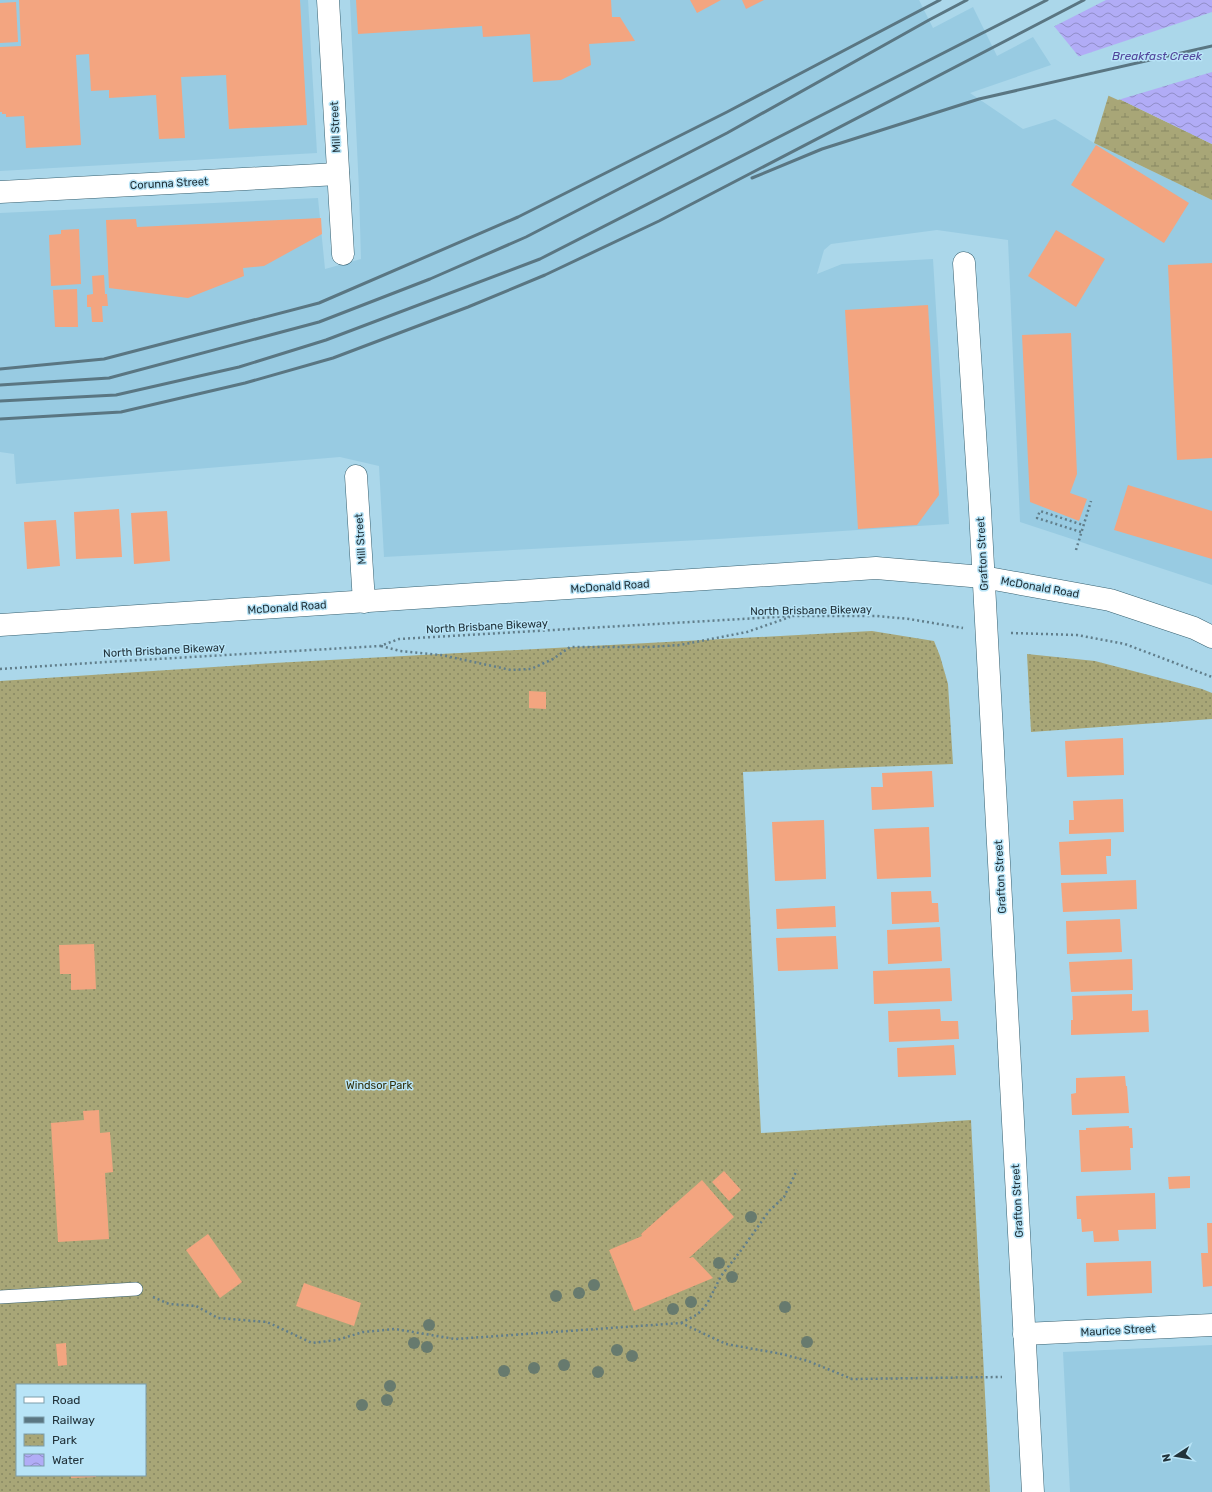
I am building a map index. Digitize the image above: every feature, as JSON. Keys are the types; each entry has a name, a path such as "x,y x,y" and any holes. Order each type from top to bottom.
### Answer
{"street":[{"name":"Mill Street","path":"328,0 343,254"},
{"name":"Corunna Street","path":"0,192 338,174"},
{"name":"Grafton Street","path":"964,263 983,577 1033,1492"},
{"name":"Mill Street","path":"356,476 364,602"},
{"name":"McDonald Road","path":"0,625 876,568 983,577 1110,600 1194,628 1212,637"},
{"name":"Maurice Street","path":"1024,1334 1212,1325"}],"lane":[{"path":"0,1297 136,1289"}],"path":[{"path":"1076,550 1091,501"},
{"path":"1081,532 1037,518 1040,511 1083,525"},
{"path":"380,646 400,651 441,655 511,670 531,669 553,659 570,647 649,647 680,645 747,632 793,616"},
{"name":"North Brisbane Bikeway","path":"0,670 114,661 380,646 400,639 793,616 877,616 909,619 967,628"},
{"path":"1005,632 1020,634 1077,635 1125,644 1212,677"},
{"path":"160,1300 169,1304 196,1306 218,1318 267,1322 312,1343 337,1340 363,1332 396,1329 455,1339 550,1331 681,1323 698,1314 706,1304 721,1276 769,1211 784,1197 797,1170"},
{"path":"681,1323 726,1344 782,1354 808,1361 852,1379 998,1377"}],"shaded area":[{"path":"0,0 308,0 317,153 0,171"},
{"path":"350,0 919,0 933,28 973,7 997,56 1033,37 1051,65 970,93 1023,129 1055,119 1094,143 1212,200 1212,585 1020,522 1008,240 937,230 831,244 824,250 817,274 842,264 933,259 949,524 718,539 384,557 379,466 340,457 16,484 14,454 0,452 0,213 318,198 325,269 361,259"},
{"path":"1212,1345 1212,1492 1070,1492 1063,1352"}],"green space":[{"path":"1109,94 1212,144 1212,200 1094,143"},
{"name":"Windsor Park","path":"872,631 934,641 948,684 953,764 743,772 761,1133 971,1120 990,1492 0,1492 0,681 274,663"},
{"path":"1027,654 1095,661 1202,689 1212,693 1212,719 1031,732"}],"water":[{"name":"Breakfast Creek","path":"1033,0 1212,0 1212,144 1109,94"}],"pier":[{"path":"1031,0 1106,0 1053,27"},
{"path":"1212,12 1212,72 1118,100 1107,95 1077,57"}],"building":[{"path":"19,0 300,0 307,125 229,129 226,75 181,77 185,138 159,139 156,95 109,98 109,90 91,91 89,54 76,55 81,145 26,148 24,116 6,117 6,114 2,114 2,112 0,112 0,47 21,46"},
{"path":"356,0 611,0 612,17 620,17 635,41 589,44 591,65 561,80 533,82 530,34 483,37 482,26 358,34"},
{"path":"690,0 721,0 697,13"},
{"path":"742,0 764,0 746,9"},
{"path":"16,2 18,42 0,43 0,3"},
{"path":"1096,145 1189,203 1164,243 1071,185"},
{"path":"321,218 322,234 264,266 243,268 244,276 188,298 109,288 106,220 136,219 137,227"},
{"path":"79,229 81,284 51,286 49,235 61,234 61,230"},
{"path":"1056,230 1105,259 1076,307 1028,276"},
{"path":"1212,263 1212,458 1177,460 1168,265"},
{"path":"104,275 105,294 107,294 108,306 102,306 103,322 92,322 91,307 87,307 87,295 93,294 92,276"},
{"path":"77,289 78,327 55,327 53,290"},
{"path":"928,305 939,495 917,525 858,529 845,310"},
{"path":"1071,333 1077,474 1070,493 1087,499 1079,521 1030,502 1022,335"},
{"path":"1128,485 1212,511 1212,559 1114,530"},
{"path":"119,509 122,557 76,559 74,512"},
{"path":"167,511 170,561 134,564 131,513"},
{"path":"56,520 60,566 27,569 24,522"},
{"path":"529,691 546,692 546,709 529,708"},
{"path":"1123,738 1124,775 1067,777 1065,741"},
{"path":"932,771 934,807 872,810 871,787 883,787 882,773"},
{"path":"1123,799 1124,832 1069,834 1069,820 1074,820 1073,801"},
{"path":"824,820 826,879 775,881 772,822"},
{"path":"929,827 931,877 877,879 874,829"},
{"path":"1111,839 1111,856 1106,856 1107,874 1061,875 1059,842"},
{"path":"1136,880 1137,909 1063,912 1061,883"},
{"path":"931,891 932,903 938,903 939,922 892,924 891,892"},
{"path":"835,906 836,927 777,929 776,909"},
{"path":"1120,919 1122,952 1067,954 1066,921"},
{"path":"940,927 942,961 888,964 887,930"},
{"path":"836,936 838,969 778,971 776,938"},
{"path":"94,944 96,989 71,990 71,974 60,974 59,945"},
{"path":"1132,959 1133,990 1071,992 1069,962"},
{"path":"950,968 952,1001 874,1004 873,971"},
{"path":"1132,994 1132,1011 1148,1010 1149,1032 1071,1035 1071,1020 1073,1020 1072,996"},
{"path":"940,1009 941,1021 958,1021 959,1039 889,1042 888,1011"},
{"path":"954,1045 956,1075 898,1077 897,1048"},
{"path":"1125,1076 1129,1113 1072,1115 1071,1094 1076,1093 1076,1078"},
{"path":"99,1110 100,1133 110,1132 113,1172 105,1173 109,1239 58,1242 51,1123 84,1120 83,1111"},
{"path":"1129,1126 1129,1128 1132,1128 1133,1148 1130,1148 1131,1170 1081,1172 1079,1130 1086,1130 1086,1128"},
{"path":"724,1171 741,1190 729,1201 712,1182"},
{"path":"1190,1176 1190,1188 1169,1189 1168,1177"},
{"path":"702,1180 734,1217 689,1258 693,1257 713,1278 634,1311 609,1250 642,1236 641,1234"},
{"path":"1155,1193 1156,1229 1118,1230 1119,1241 1094,1242 1093,1231 1082,1232 1081,1219 1077,1219 1076,1196"},
{"path":"1207,1223 1212,1223 1212,1286 1203,1287 1201,1253 1208,1253"},
{"path":"208,1234 242,1282 220,1298 186,1250"},
{"path":"1151,1261 1152,1293 1087,1296 1086,1263"},
{"path":"304,1283 361,1303 354,1326 296,1306"},
{"path":"66,1343 67,1365 58,1366 56,1344"},
{"path":"71,1476 96,1476 96,1477 71,1478"}],"railway":[{"path":"0,369 104,359 319,303 518,217 727,112 940,0"},
{"path":"0,385 109,378 319,322 430,279 526,237 727,133 967,0"},
{"path":"0,401 116,395 239,367 326,340 540,259 1047,0"},
{"path":"0,419 121,412 245,383 333,358 468,307 545,275 659,221 1084,0"},
{"path":"752,178 822,149 979,99 1212,46"}]}
